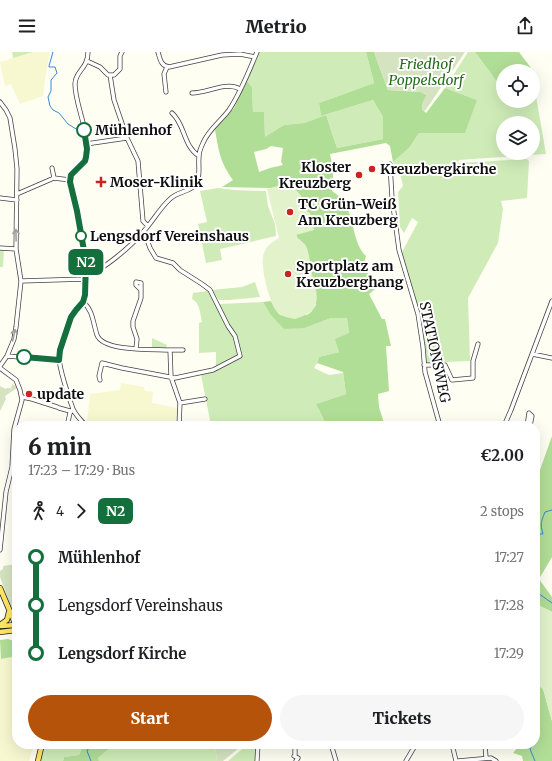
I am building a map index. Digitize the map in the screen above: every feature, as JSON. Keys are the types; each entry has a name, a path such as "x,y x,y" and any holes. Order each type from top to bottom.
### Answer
{"main road":[{"path":"0,588 12,619"},
{"path":"0,626 5,622 9,612"},
{"path":"0,626 12,628"},
{"path":"0,632 12,629"},
{"path":"38,761 41,749"}],"street":[{"path":"82,421 72,410 59,360 60,350 71,317 83,302 86,292 86,262 70,180 73,173 85,161 87,154 75,82 78,73 87,61 88,52"},
{"path":"110,75 114,75 120,69 120,56 122,52"},
{"path":"158,52 161,62 166,67 222,54 240,54 255,57"},
{"path":"21,281 85,277 96,272 118,255 144,231 172,197 195,186 199,175 199,156 205,138 229,110 257,52"},
{"path":"87,61 95,64 110,75 114,100 127,138 138,161 144,221 148,226"},
{"path":"166,67 164,74 166,92"},
{"path":"192,93 226,87 235,87 240,89"},
{"path":"0,102 6,110 11,123 17,166 16,249 21,281 14,339 7,356 0,367 16,380 22,397 16,421"},
{"path":"172,112 180,123 186,140 195,154 199,156"},
{"path":"86,144 127,138"},
{"name":"STATIONSWEG","path":"390,164 399,250 418,314 424,347 425,372 439,421"},
{"path":"52,168 54,178"},
{"path":"17,194 54,178 70,180"},
{"path":"0,198 17,200"},
{"path":"100,380 100,366 102,362 122,368 175,378 209,371 240,356 235,336 228,326 210,290 180,270 171,261 158,259 155,257 144,231"},
{"path":"0,248 16,249"},
{"path":"136,349 137,339 133,327 133,321 141,298 141,290"},
{"path":"506,421 552,301"},
{"path":"83,302 90,310 99,339 118,347 183,350"},
{"path":"424,365 445,365 452,380 472,378 473,361 478,344"},
{"path":"170,350 171,377 180,403 179,421"},
{"path":"532,354 552,358"},
{"path":"7,356 59,360"},
{"path":"22,397 32,398 72,410"},
{"path":"180,403 205,398"},
{"path":"69,421 72,410"},
{"path":"528,421 529,413 532,416 531,421"},
{"path":"0,550 6,492 12,467"},
{"path":"256,761 257,749"},
{"path":"295,749 295,756 298,758 296,761"},
{"path":"332,749 336,761"},
{"path":"406,761 413,749"},
{"path":"453,749 457,761 486,758 495,760"},
{"path":"485,749 486,758"}],"green space":[{"path":"12,52 33,52 13,58"},
{"path":"33,52 50,52 43,96 20,104 11,84 5,86 0,62"},
{"path":"259,52 366,52 374,83 319,103 321,116 373,100 383,117 383,139 337,148 326,115 304,123 284,125 265,138 264,112 253,113 252,87 247,81"},
{"path":"366,52 374,52 388,90 421,92 427,95 423,102 422,109 426,113 445,88 477,100 465,133 419,133 409,148 393,162 390,146 386,143 330,154 333,172 332,191 341,198 347,207 358,244 361,251 366,256 364,263 375,289 369,294 382,319 385,319 391,346 386,346 389,391 378,394 379,407 383,421 324,421 316,404 346,394 343,372 317,363 319,357 339,352 335,339 349,333 347,318 331,318 305,328 284,329 270,314 263,302 271,301 275,309 307,315 316,305 301,241 297,239 296,234 305,210 301,196 288,184 271,188 222,187 233,180 225,168 215,130 234,108 247,81 252,87 253,112 264,112 265,137 284,125 304,123 326,115 337,148 383,139 383,117 373,100 321,116 319,103 374,83","holes":["271,146 283,148 281,162 283,165 259,172 254,152"]},
{"name":"Friedhof Poppelsdorf","path":"374,52 465,52 425,111 422,109 423,102 427,95 421,92 388,90"},
{"path":"468,52 475,52 496,80 496,108 538,108 539,116 496,116 496,157 459,160 458,163 528,160 527,198 501,201 503,209 498,243 468,298 470,361 425,363 423,335 420,321 401,254 418,222 412,218 404,233 400,227 398,192 403,186 401,177 393,162 409,148 419,133 477,100 445,88"},
{"path":"475,52 519,52 528,64 496,64 496,80"},
{"path":"540,119 546,154 540,154"},
{"name":"Sportplatz am Kreuzberghang","path":"288,184 301,196 305,210 310,213 314,230 296,235 307,248 315,286 315,306 305,316 295,319 280,315 276,311 266,286 263,267 265,250 270,244 279,238 267,189"},
{"path":"218,188 266,191 268,206 275,224 276,236 220,249 222,260 206,263 198,224 207,222 200,191"},
{"path":"0,250 4,250 3,267 0,267"},
{"path":"255,282 260,297 219,300 212,290 242,287"},
{"path":"208,291 234,337 239,356 216,367 216,352 199,353 199,323 202,322 197,303 192,299 193,293"},
{"path":"263,302 270,314 305,328 331,318 347,318 349,333 339,352 319,357 314,368 329,375 343,373 346,394 316,404 324,421 209,421 201,375 218,370 241,357 238,342 219,305"},
{"path":"152,338 167,345 166,348 152,347"},
{"path":"121,383 144,387 145,391 153,392 152,403 178,408 177,421 87,421 90,394 120,390"},
{"path":"12,384 17,388 5,396 6,399 0,411 0,386 6,389 11,388"},
{"path":"552,436 552,557 540,577 540,470"},
{"path":"12,565 11,607 0,577 0,571 3,569 3,566"},
{"path":"540,580 552,597 552,612 540,606"},
{"path":"540,606 552,612 552,721 543,689 540,686"},
{"path":"8,639 12,640 12,657 1,659 0,640"},
{"path":"0,650 1,659 12,657 12,749 33,749 29,761 0,761"},
{"path":"540,686 543,689 552,721 552,761 523,761 522,756 513,753 516,749 540,749"},
{"path":"44,749 82,749 79,755 64,757 63,761 41,761"},
{"path":"82,749 109,749 98,758 99,761 63,761 64,757 79,755"},
{"path":"109,749 216,749 217,761 99,761 98,758"},
{"path":"216,749 238,749 223,761 217,761"},
{"path":"242,749 256,749 255,761 228,761"}],"waterway":[{"path":"53,52 49,67 55,67 57,73 51,80 51,91 48,97 50,106 53,110 59,113 68,124 81,132"},
{"path":"540,534 543,534 541,523 545,512 552,510"},
{"path":"540,595 552,603"},
{"path":"88,749 87,751 91,761"},
{"path":"530,749 535,761"}],"bus line":[{"name":"N2","path":"24,357 59,360 60,350 71,317 85,298 86,262 70,182 71,175 85,161 87,154 84,130"}],"place":[{"name":"Mühlenhof","path":"84,130"},
{"name":"Kreuzbergkirche","path":"372,169"},
{"name":"Kloster Kreuzberg","path":"359,175"},
{"name":"Moser-Klinik","path":"101,182"},
{"name":"TC Grün-Weiß Am Kreuzberg","path":"290,212"},
{"name":"Lengsdorf Vereinshaus","path":"81,236"},
{"name":"Sportplatz am Kreuzberghang","path":"288,274"},
{"name":"update","path":"29,394"}]}
